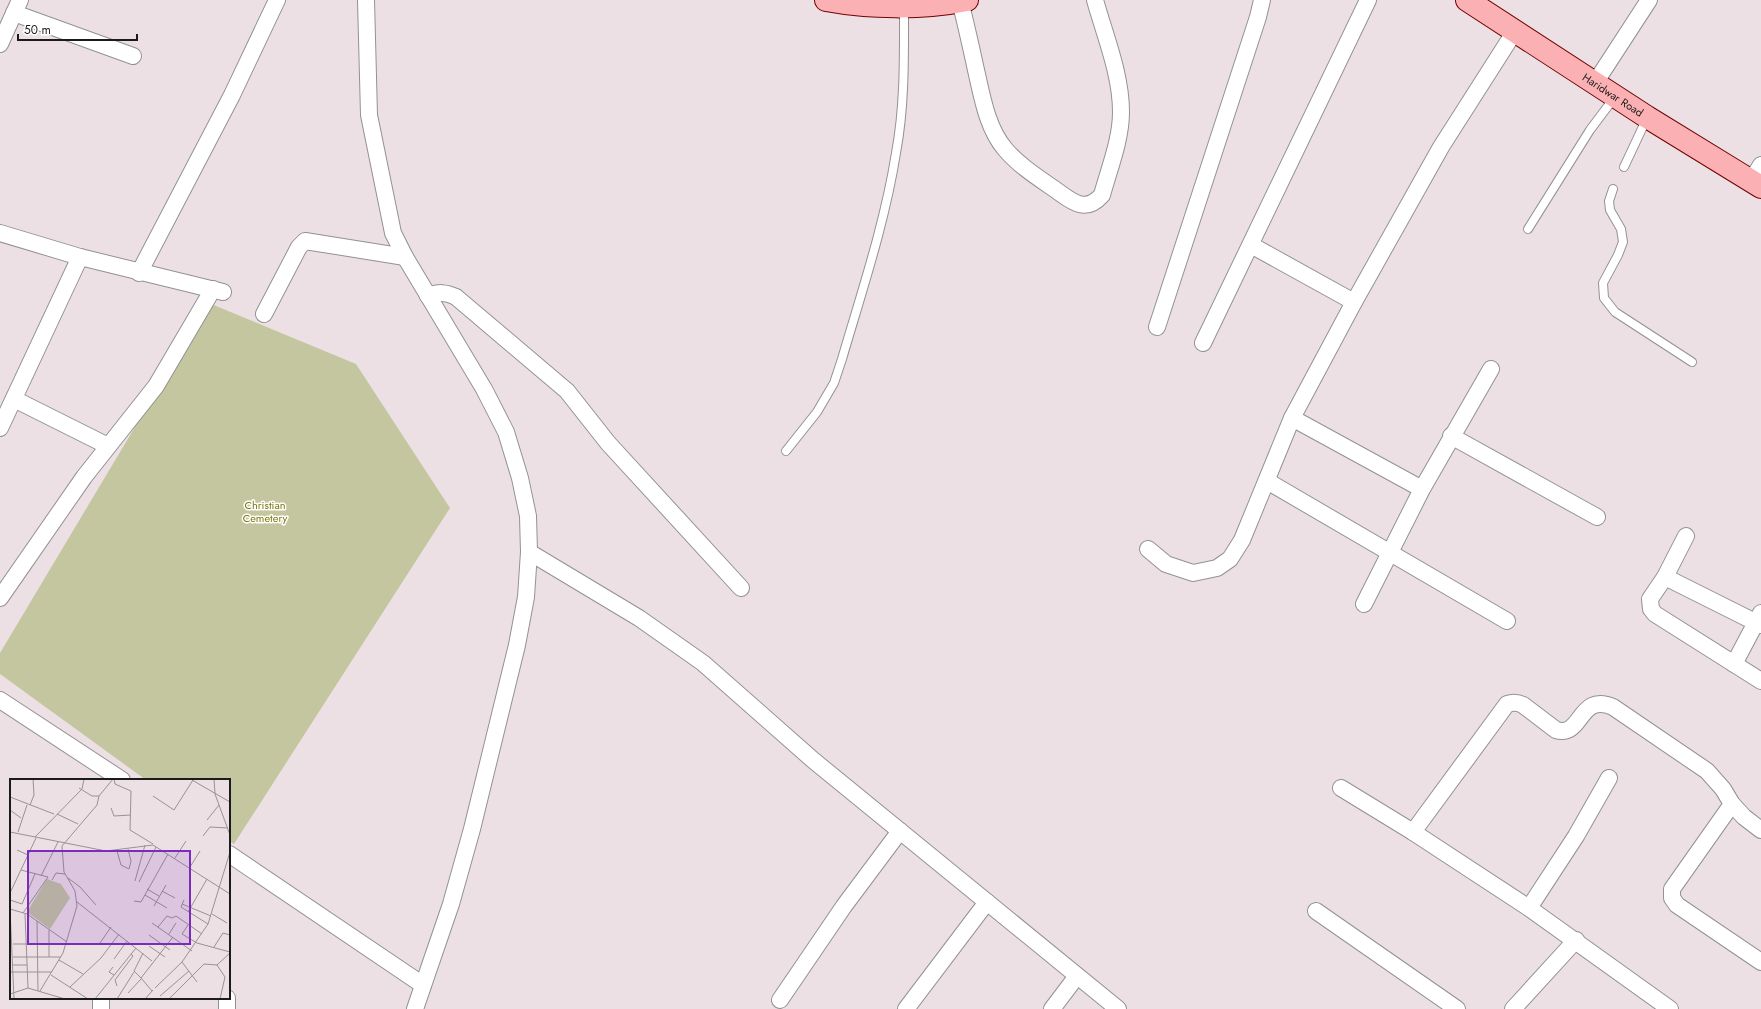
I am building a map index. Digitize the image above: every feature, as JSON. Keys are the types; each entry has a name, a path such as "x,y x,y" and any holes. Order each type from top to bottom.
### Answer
{"main road":[{"path":"826,0 845,4 914,4 964,1"},
{"name":"Haridwar Road","path":"1467,0 1647,117 1758,178"}],"street":[{"path":"139,273 232,95 277,0"},
{"path":"366,0 369,115 393,232 405,257 484,389 506,432 520,478 528,516 529,552 526,596 513,660 472,828 451,904 415,1009"},
{"path":"964,1 984,102 994,132 1005,149 1022,166 1074,203 1085,205 1095,203 1102,196 1118,134 1121,114 1120,88 1095,0"},
{"path":"1157,327 1258,17 1262,0"},
{"path":"1203,343 1368,0"},
{"path":"1595,83 1649,0"},
{"path":"0,44 17,6 133,56"},
{"path":"1148,549 1166,564 1193,573 1217,568 1230,559 1242,540 1292,418 1354,302 1441,147 1515,31"},
{"path":"0,234 139,273 218,291 156,386 84,477 0,598"},
{"path":"264,314 299,247 305,241 405,257"},
{"path":"1251,245 1354,302"},
{"path":"0,428 80,257"},
{"path":"428,296 437,293 447,293 456,296 567,391 612,447 741,588"},
{"path":"1364,604 1422,489 1451,436 1491,369"},
{"path":"14,399 108,446"},
{"path":"1292,418 1422,489"},
{"path":"1451,436 1597,517"},
{"path":"1267,481 1507,621"},
{"path":"1686,536 1665,577 1650,599 1651,609 1655,614 1761,681"},
{"path":"529,552 639,618 703,664 813,760 1118,1009"},
{"path":"1665,577 1759,620 1734,664"},
{"path":"0,700 100,772 119,779"},
{"path":"1413,832 1507,704 1512,702 1518,702 1556,730 1562,732 1571,728 1590,706 1598,703 1613,707 1707,771 1723,789 1732,804 1744,817 1761,830"},
{"path":"1529,908 1576,836 1609,778"},
{"path":"1341,788 1413,832 1529,908 1576,940 1670,1009"},
{"path":"1732,804 1672,889 1672,898 1677,905 1761,962"},
{"path":"780,1000 844,906 900,831"},
{"path":"230,855 423,985"},
{"path":"906,1009 987,902"},
{"path":"1316,910 1457,1009"},
{"path":"1513,1009 1576,940"},
{"path":"1052,1009 1077,976"}],"lane":[{"path":"786,451 816,412 834,383 842,359 886,203 897,152 914,4"},
{"path":"1528,229 1590,130 1616,96"},
{"path":"1624,167 1647,117"},
{"path":"1612,189 1609,200 1610,210 1622,229 1623,242 1618,255 1603,283 1604,298 1615,312 1692,362"}],"green space":[{"name":"Christian Cemetery","path":"209,303 356,364 450,508 234,844 230,842 230,779 145,779 0,674 0,653"}]}
